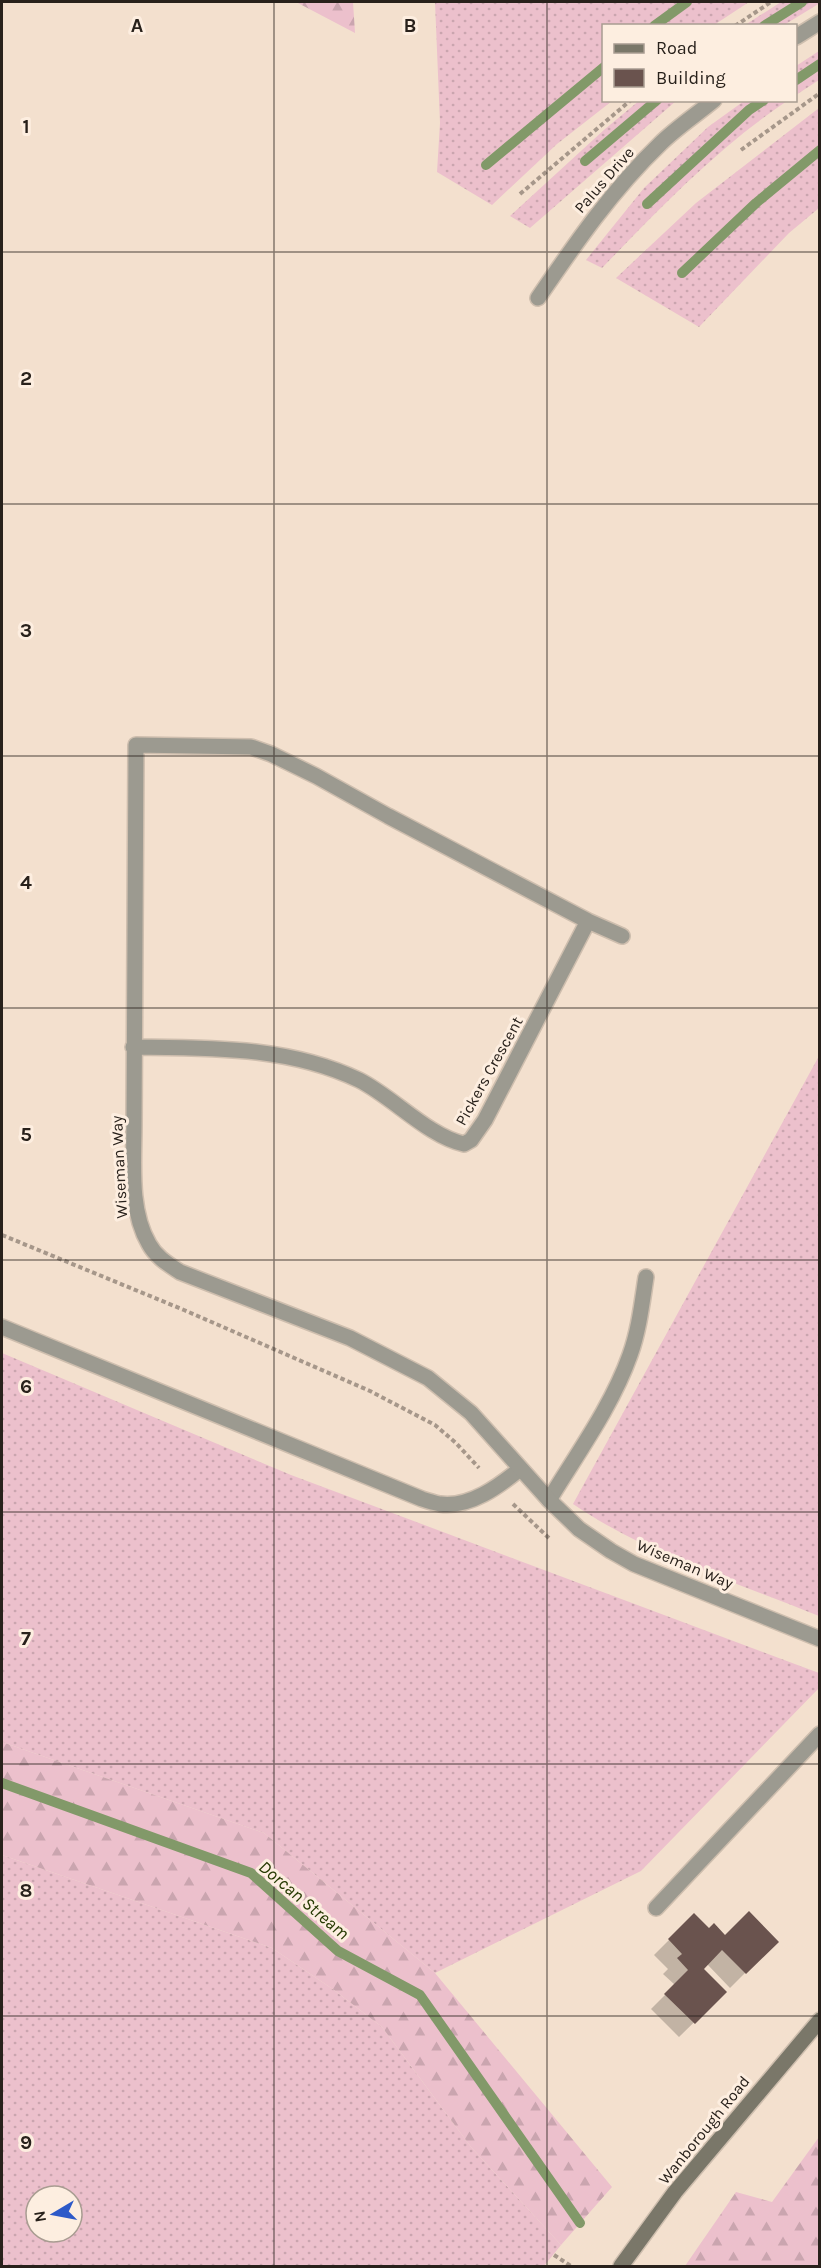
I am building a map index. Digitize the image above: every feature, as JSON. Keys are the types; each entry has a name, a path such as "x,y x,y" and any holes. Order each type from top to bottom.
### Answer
{"street":[{"path":"797,36 819,22"},
{"name":"Palus Drive","path":"538,298 593,218 627,178 661,142 711,102"},
{"name":"Wiseman Way","path":"588,921 271,754 251,747 136,745 133,1047 135,1185 139,1221 149,1245 160,1258 180,1272 350,1338 428,1378 471,1413 520,1469 579,1529 619,1556 819,1639"},
{"path":"588,921 622,936"},
{"name":"Pickers Crescent","path":"133,1047 229,1049 296,1057 329,1067 361,1081 444,1136 464,1144 471,1140 485,1119 588,921"},
{"path":"549,1500 611,1397 630,1355 641,1316 646,1277"},
{"path":"2,1327 422,1499 441,1504 462,1502 498,1487 520,1469"},
{"path":"656,1908 819,1734"},
{"name":"Wanborough Road","path":"621,2266 675,2192 819,2020"}],"path":[{"path":"738,24 771,2"},
{"path":"741,150 819,93"},
{"path":"520,194 629,102"},
{"path":"2,1235 331,1372 406,1408 435,1425 456,1443 537,1529 556,1545"},
{"path":"554,2255 571,2266"}],"green space":[{"path":"296,2 353,2 355,33"},
{"path":"435,2 749,2 716,24 602,24 602,102 611,102 557,144 492,205 437,172 440,123"},
{"path":"781,2 820,3 786,24 747,24"},
{"path":"819,51 819,80 797,94 797,65"},
{"path":"638,102 675,102 530,228 510,216"},
{"path":"743,102 786,102 713,158 667,201 602,268 586,260 644,188 708,127"},
{"path":"819,108 819,208 789,233 699,327 616,278 696,203"},
{"path":"819,1056 819,1616 662,1553 601,1522 573,1504"},
{"path":"2,1353 291,1475 819,1673 819,1688 641,1871 435,1973 264,1833 2,1742"},
{"path":"2,1742 264,1833 435,1973 612,2187 561,2245 471,2147 382,2027 334,1990 272,1948 2,1855"},
{"path":"2,1855 272,1948 334,1990 382,2027 471,2147 561,2245 544,2266 2,2266"},
{"path":"819,2137 819,2266 685,2266 736,2192 772,2202"}],"building":[{"path":"749,1911 779,1942 746,1974 722,1950 704,1969 727,1992 695,2024 664,1994 688,1970 677,1958 682,1954 668,1939 694,1913 709,1928 714,1923 725,1935"}],"waterway":[{"path":"657,24 687,2"},
{"path":"767,24 802,2"},
{"path":"797,79 820,64"},
{"path":"486,165 602,69"},
{"path":"585,161 655,102"},
{"path":"647,204 749,110 761,102"},
{"path":"682,273 756,203 820,150"},
{"name":"Dorcan Stream","path":"2,1783 251,1873 338,1951 420,1995 580,2223"}]}
